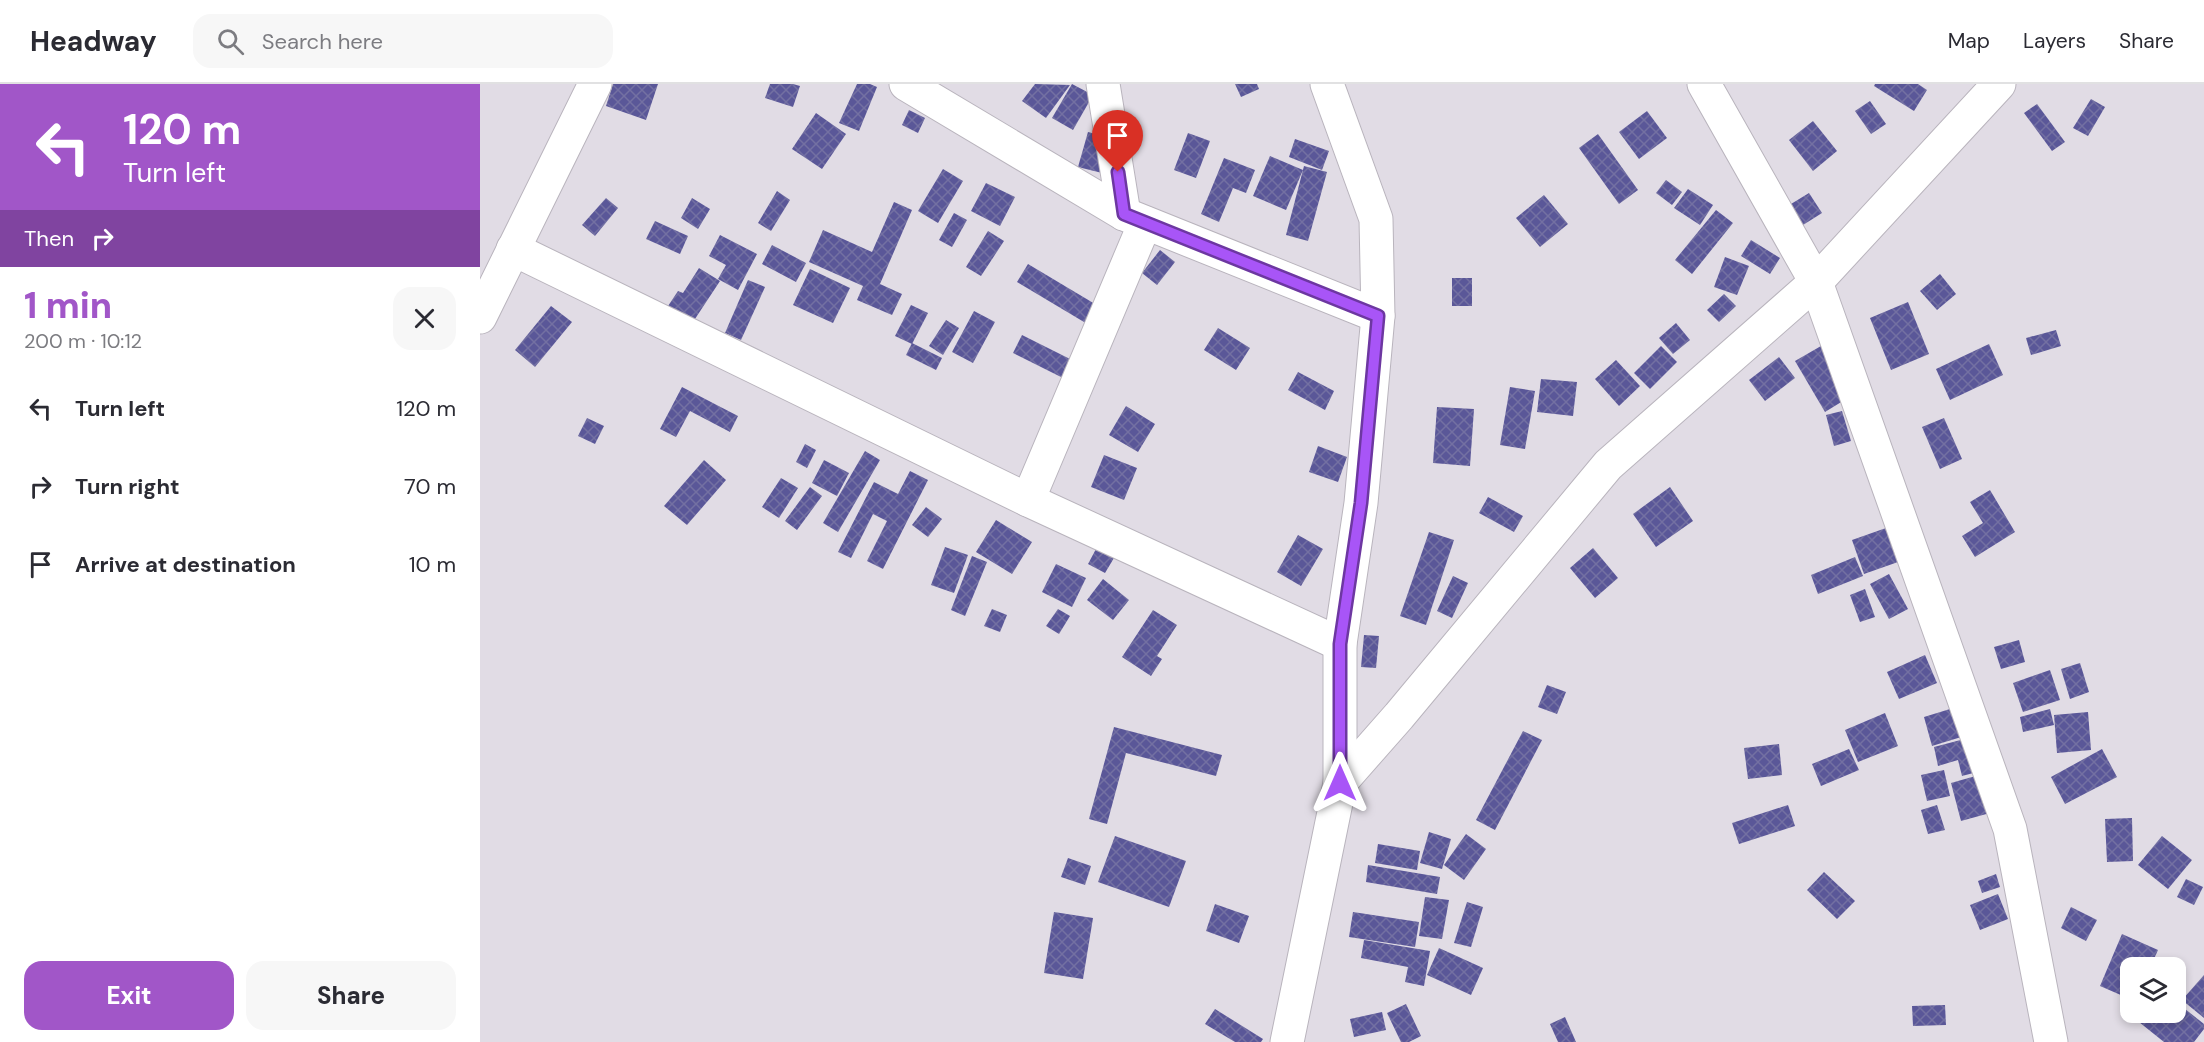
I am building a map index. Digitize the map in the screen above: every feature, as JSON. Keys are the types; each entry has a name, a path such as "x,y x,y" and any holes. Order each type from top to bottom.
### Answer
{"street":[{"path":"480,317 595,84"},
{"path":"906,84 1135,218 1378,316"},
{"path":"1028,500 1135,218 1103,84"},
{"path":"1287,1042 1340,783 1340,644 1361,503 1378,316 1376,219 1327,84"},
{"path":"1704,84 1816,282 2010,829 2051,1042"},
{"path":"1340,783 1399,716 1608,465 1816,282 1999,84"},
{"path":"513,249 1028,500 1340,644"}],"building":[{"path":"613,84 658,84 646,120 606,106"},
{"path":"770,84 800,86 793,107 765,98"},
{"path":"857,84 870,84 877,87 859,131 839,123"},
{"path":"1035,84 1070,85 1046,118 1022,101"},
{"path":"1072,84 1093,95 1073,130 1052,118"},
{"path":"1235,84 1257,84 1259,89 1241,97"},
{"path":"1875,84 1918,84 1927,90 1914,111 1874,86"},
{"path":"2091,99 2105,107 2088,136 2073,128"},
{"path":"1870,101 1886,124 1871,134 1855,111"},
{"path":"2037,104 2065,142 2052,151 2024,113"},
{"path":"909,110 925,118 918,133 902,125"},
{"path":"1647,111 1667,138 1639,159 1619,132"},
{"path":"816,113 846,134 822,169 792,149"},
{"path":"1813,121 1837,151 1813,171 1789,140"},
{"path":"1088,132 1111,138 1102,173 1078,167"},
{"path":"1188,133 1210,141 1196,178 1174,170"},
{"path":"1598,134 1638,190 1619,204 1579,148"},
{"path":"1295,139 1329,151 1322,170 1289,157"},
{"path":"1270,156 1303,170 1286,210 1253,196"},
{"path":"1224,158 1255,170 1246,193 1233,188 1219,222 1201,214"},
{"path":"1304,166 1327,172 1308,241 1286,235"},
{"path":"943,169 963,181 938,223 918,211"},
{"path":"1666,180 1682,192 1672,205 1656,193"},
{"path":"986,183 1015,197 1000,226 971,211"},
{"path":"1688,189 1713,205 1700,225 1674,208"},
{"path":"777,191 790,200 771,231 758,223"},
{"path":"1809,193 1822,213 1803,225 1791,204"},
{"path":"1544,195 1568,224 1540,247 1516,218"},
{"path":"606,198 618,208 595,236 582,225"},
{"path":"692,198 710,209 698,229 681,218"},
{"path":"894,202 912,210 880,284 902,294 892,315 857,300 863,286 809,262 823,230 872,252"},
{"path":"1716,210 1733,223 1692,274 1675,260"},
{"path":"954,213 967,220 952,247 939,240"},
{"path":"655,221 688,236 680,254 646,239"},
{"path":"988,231 1004,241 981,276 966,267"},
{"path":"720,235 757,254 738,290 718,279 726,265 709,256"},
{"path":"1751,240 1780,258 1770,274 1741,256"},
{"path":"772,245 806,263 796,282 762,264"},
{"path":"1160,250 1175,262 1157,285 1142,273"},
{"path":"1725,257 1749,266 1737,295 1714,287"},
{"path":"1028,264 1100,307 1089,325 1017,282"},
{"path":"699,268 720,281 693,322 668,306 678,291 683,293"},
{"path":"810,269 850,288 833,323 793,305"},
{"path":"1940,274 1956,294 1937,310 1920,291"},
{"path":"1452,278 1472,278 1472,306 1452,306"},
{"path":"748,280 765,287 741,340 725,333"},
{"path":"1724,294 1736,306 1719,322 1707,310"},
{"path":"1908,302 1929,354 1891,370 1870,318"},
{"path":"911,305 928,313 912,344 895,336"},
{"path":"551,306 572,322 535,367 515,350"},
{"path":"974,311 995,322 973,363 952,352"},
{"path":"946,320 959,328 943,355 929,346"},
{"path":"1676,323 1690,340 1673,354 1659,338"},
{"path":"1218,328 1250,348 1236,370 1204,350"},
{"path":"2056,330 2061,346 2031,355 2026,338"},
{"path":"1022,335 1076,362 1067,380 1013,353"},
{"path":"912,343 942,358 936,370 906,355"},
{"path":"1989,344 2003,375 1950,400 1936,369"},
{"path":"1661,346 1677,362 1650,389 1634,373"},
{"path":"1821,346 1851,396 1825,412 1795,361"},
{"path":"1779,357 1795,378 1765,401 1749,380"},
{"path":"1616,360 1640,386 1619,406 1595,379"},
{"path":"1298,372 1334,391 1325,410 1288,390"},
{"path":"1541,379 1577,382 1573,416 1537,412"},
{"path":"682,387 738,416 730,432 690,411 676,437 660,429"},
{"path":"1510,387 1535,391 1525,449 1500,445"},
{"path":"1126,406 1155,424 1138,452 1109,435"},
{"path":"1437,407 1474,409 1470,466 1433,463"},
{"path":"1842,411 1851,441 1834,446 1826,415"},
{"path":"587,418 604,426 595,444 578,436"},
{"path":"1944,418 1962,459 1940,469 1922,427"},
{"path":"805,444 816,450 807,468 796,462"},
{"path":"1318,446 1347,457 1338,482 1309,472"},
{"path":"865,451 880,460 838,532 823,523"},
{"path":"1104,455 1137,468 1124,500 1091,487"},
{"path":"704,460 726,480 687,525 664,506"},
{"path":"824,460 849,473 837,496 812,483"},
{"path":"910,471 928,480 883,569 867,561 887,521 873,514 851,558 838,552 874,482 898,494"},
{"path":"781,478 798,488 779,518 762,507"},
{"path":"810,487 822,496 797,530 785,521"},
{"path":"1670,487 1693,521 1656,547 1633,514"},
{"path":"1990,490 2015,532 1975,557 1962,536 1983,523 1970,502"},
{"path":"1488,497 1523,516 1514,532 1479,513"},
{"path":"926,507 942,519 928,537 912,525"},
{"path":"996,520 1032,542 1012,574 976,552"},
{"path":"1886,528 1898,562 1864,574 1852,540"},
{"path":"1429,532 1454,540 1426,625 1400,616"},
{"path":"1298,535 1323,549 1301,586 1277,572"},
{"path":"945,547 968,555 954,593 931,585"},
{"path":"1593,548 1618,578 1595,598 1570,568"},
{"path":"1096,549 1114,558 1105,573 1088,564"},
{"path":"972,556 987,562 965,616 951,610"},
{"path":"1855,557 1863,576 1818,594 1811,575"},
{"path":"1056,564 1086,578 1072,607 1042,592"},
{"path":"1889,574 1908,609 1889,619 1870,584"},
{"path":"1453,576 1468,583 1452,618 1437,611"},
{"path":"1103,579 1129,600 1113,620 1087,600"},
{"path":"1865,589 1875,617 1860,622 1850,595"},
{"path":"992,609 1007,615 1000,632 984,626"},
{"path":"1058,609 1070,616 1059,634 1046,626"},
{"path":"1153,610 1177,625 1157,656 1162,659 1151,676 1122,657"},
{"path":"1364,635 1379,636 1376,668 1361,667"},
{"path":"2019,640 2025,662 2001,669 1994,647"},
{"path":"1925,655 1937,683 1899,699 1887,672"},
{"path":"2080,663 2089,692 2070,699 2061,669"},
{"path":"2050,670 2060,700 2023,712 2013,683"},
{"path":"1547,685 1566,692 1557,714 1538,707"},
{"path":"1963,705 1971,734 1932,746 1924,717"},
{"path":"2050,709 2054,725 2023,732 2020,717"},
{"path":"2088,712 2091,750 2057,753 2054,715"},
{"path":"1885,713 1898,746 1858,762 1845,730"},
{"path":"1114,727 1222,755 1216,776 1126,753 1107,824 1089,819"},
{"path":"1523,731 1542,740 1495,830 1476,820"},
{"path":"1972,737 1981,771 1962,776 1958,760 1938,766 1934,747"},
{"path":"1779,744 1782,775 1748,779 1744,748"},
{"path":"1849,749 1859,770 1821,786 1812,764"},
{"path":"2102,749 2117,777 2065,804 2051,777"},
{"path":"1944,770 1950,796 1927,801 1921,775"},
{"path":"1979,775 1990,813 1961,821 1951,783"},
{"path":"1788,805 1795,826 1739,844 1732,823"},
{"path":"1937,805 1945,830 1928,834 1921,810"},
{"path":"2132,818 2133,861 2107,862 2105,819"},
{"path":"1429,832 1451,839 1442,869 1420,863"},
{"path":"1466,834 1486,849 1464,880 1444,865"},
{"path":"1115,836 1186,861 1169,907 1098,882"},
{"path":"2162,836 2192,860 2168,889 2138,865"},
{"path":"1378,844 1420,851 1417,870 1375,863"},
{"path":"1068,858 1091,866 1085,885 1061,877"},
{"path":"1368,865 1440,877 1437,894 1366,882"},
{"path":"1824,872 1855,901 1837,919 1807,890"},
{"path":"1996,874 2000,887 1982,893 1978,881"},
{"path":"2186,879 2203,887 2194,905 2177,897"},
{"path":"1998,894 2008,919 1980,930 1970,905"},
{"path":"1425,897 1449,900 1442,939 1419,936"},
{"path":"1467,902 1483,907 1471,947 1454,943"},
{"path":"1215,904 1249,916 1239,943 1206,931"},
{"path":"2071,907 2097,920 2086,941 2061,928"},
{"path":"1054,912 1093,918 1083,979 1044,973"},
{"path":"1353,912 1419,922 1415,947 1349,937"},
{"path":"2122,934 2158,950 2155,957 2120,957 2120,995 2100,986"},
{"path":"1364,940 1430,951 1424,986 1405,982 1408,967 1361,958"},
{"path":"1439,948 1483,968 1471,995 1427,975"},
{"path":"2204,975 2204,1018 2186,1003 2186,995"},
{"path":"1406,1004 1421,1036 1409,1042 1401,1042 1387,1013"},
{"path":"1945,1005 1946,1025 1913,1026 1912,1006"},
{"path":"1215,1009 1263,1039 1261,1042 1235,1042 1205,1024"},
{"path":"2186,1010 2204,1024 2204,1029 2194,1042 2164,1042 2140,1023 2186,1023"},
{"path":"1382,1012 1386,1030 1354,1037 1350,1019"},
{"path":"1565,1017 1576,1042 1558,1042 1550,1024"}],"route":[{"path":"1118,172 1124,214 1378,316 1361,503 1340,644 1340,783"}]}
